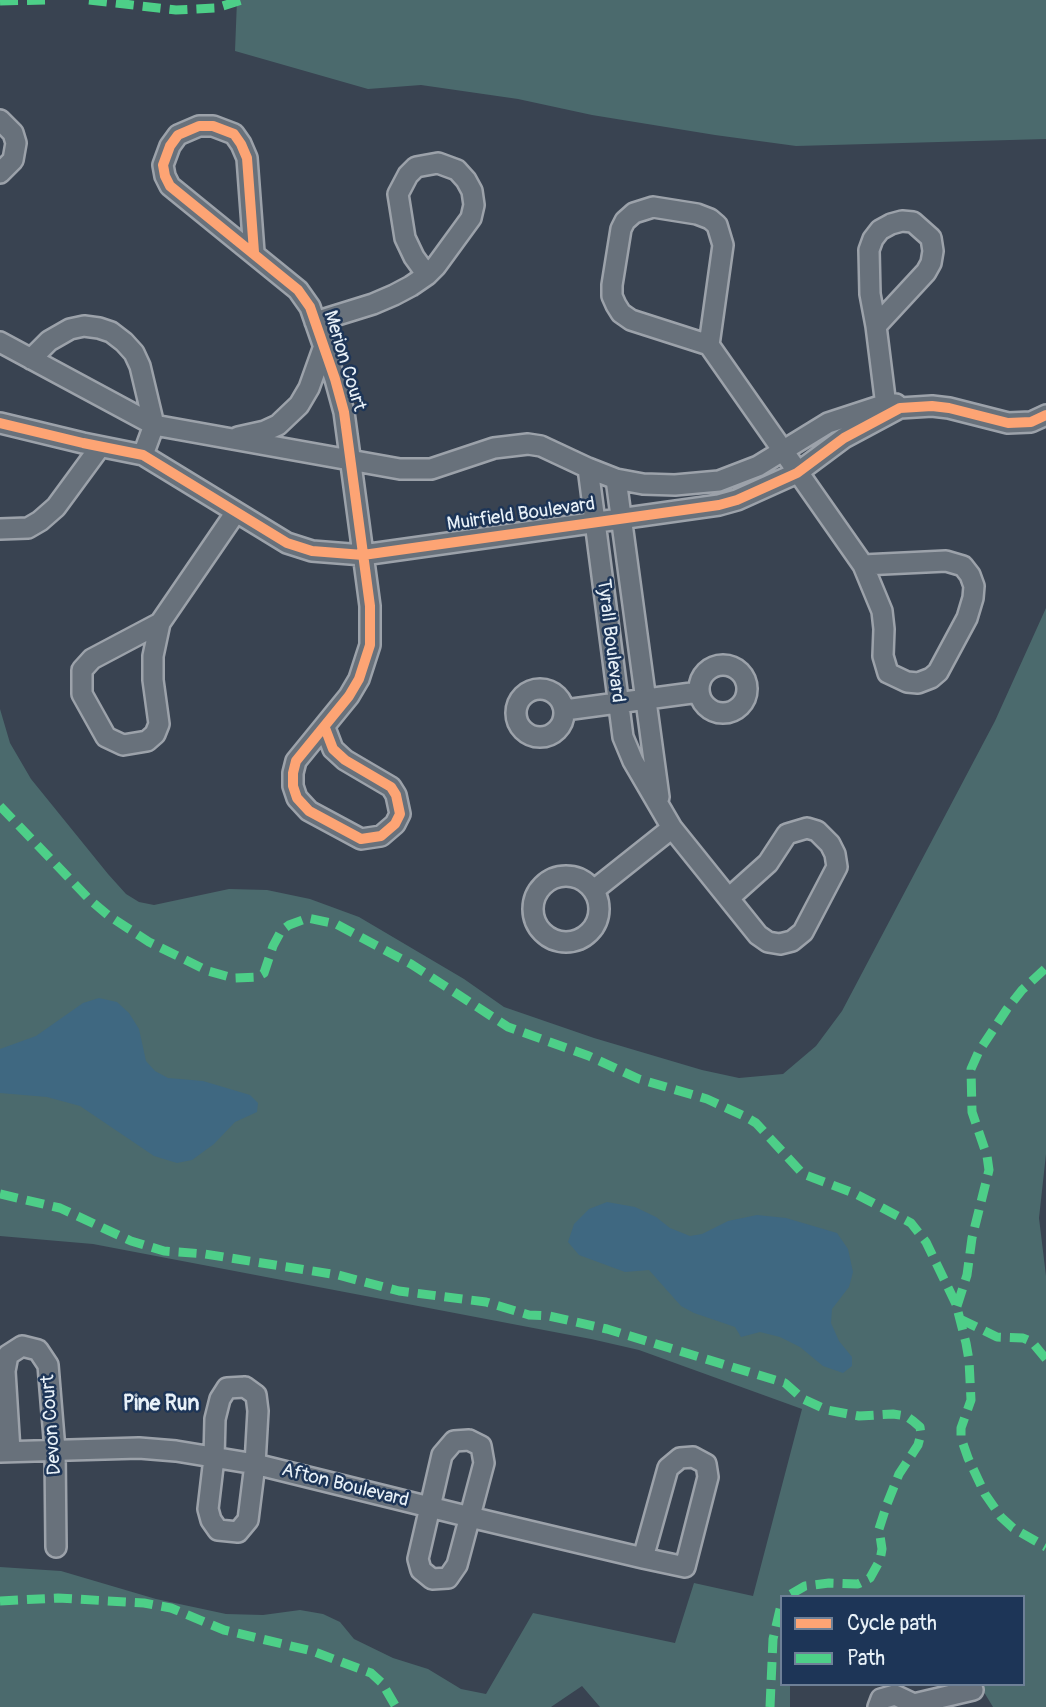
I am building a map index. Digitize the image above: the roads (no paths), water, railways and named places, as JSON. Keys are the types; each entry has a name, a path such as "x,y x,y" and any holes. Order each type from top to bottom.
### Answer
{"street":[{"path":"0,120 13,133 16,153 8,167 0,173"},
{"name":"Merion Court","path":"254,252 247,158 242,144 234,134 213,126 199,126 178,135 170,146 163,165 170,186 298,290 310,307 344,412 372,628 367,660 349,696 296,761 293,786 297,798 309,811 360,839 381,836 395,824 400,814 396,795 391,787 345,760 333,749 325,728"},
{"path":"315,322 373,304 411,286 427,275 436,266 471,218 474,205 472,191 466,180 457,170 438,163 416,167 408,175 398,194 405,238 427,275"},
{"path":"709,345 723,245 717,225 697,214 653,207 634,213 621,229 612,285 612,296 621,313 631,320 709,345 863,565 882,611 883,656 888,673 906,682 918,683 931,678 938,672 967,618 974,586 970,575 963,566 946,561 863,565"},
{"path":"876,326 926,272 931,263 933,251 930,238 913,222 902,221 880,230 869,250 870,294 887,409"},
{"path":"31,359 49,341 70,329 85,326 111,332 134,353 140,366 154,425 143,455"},
{"name":"Muirfield Boulevard","path":"0,342 154,425 227,440 419,470 432,469 494,448 528,444 541,446 616,479 643,484 675,485 719,481 758,466 828,423 887,409 949,408 1008,423 1031,422 1046,415"},
{"path":"227,440 278,425 299,405 309,387 324,345"},
{"name":"Muirfield Boulevard","path":"0,423 143,455 288,544 312,551 363,555 737,500 797,473 887,409"},
{"path":"0,529 27,528 40,521 56,507 100,447"},
{"name":"Tyrall Boulevard","path":"587,468 631,700 661,805"},
{"name":"Tyrall Boulevard","path":"616,479 621,519 631,700 623,737 633,761 672,828 758,935 768,942 780,944 792,941 803,932 836,867 835,854 831,844 817,831 807,828 787,834 768,863 729,898"},
{"path":"160,623 92,659 82,670 82,694 106,737 123,745 147,741 155,734 159,724 153,680 153,656 160,623 236,512"},
{"path":"565,710 699,692"},
{"path":"594,890 672,828"},
{"name":"Devon Court","path":"5,1451 5,1371 8,1355 22,1346 38,1350 48,1364 55,1450 57,1547"},
{"path":"245,1387 256,1395 256,1464 248,1520 238,1532 218,1530 208,1509 215,1419 220,1399 227,1388 245,1387"},
{"path":"469,1440 481,1446 484,1463 470,1517 457,1565 448,1578 432,1579 421,1570 418,1559 442,1455 454,1441 469,1440"},
{"name":"Afton Boulevard","path":"5,1451 139,1448 256,1464 430,1508 643,1558 685,1567 708,1477 706,1464 693,1457 680,1458 668,1468 643,1558"},
{"path":"878,1707 881,1699 895,1695 914,1705 973,1690"}],"water":[{"path":"99,998 117,1002 129,1013 139,1029 146,1061 155,1071 168,1078 203,1081 250,1095 258,1103 257,1112 235,1122 214,1144 192,1160 177,1163 154,1156 80,1106 47,1097 0,1093 0,1049 36,1036 83,1003"},
{"path":"607,1202 635,1207 656,1217 670,1228 690,1236 702,1234 728,1221 757,1215 786,1218 837,1233 848,1249 853,1272 849,1287 832,1309 831,1323 839,1341 852,1357 852,1366 843,1373 823,1366 800,1347 780,1337 760,1332 741,1337 735,1327 681,1306 649,1270 625,1272 579,1255 568,1242 574,1224 589,1209"}],"district":[{"name":"Pine Run","path":"161,1405"}]}
